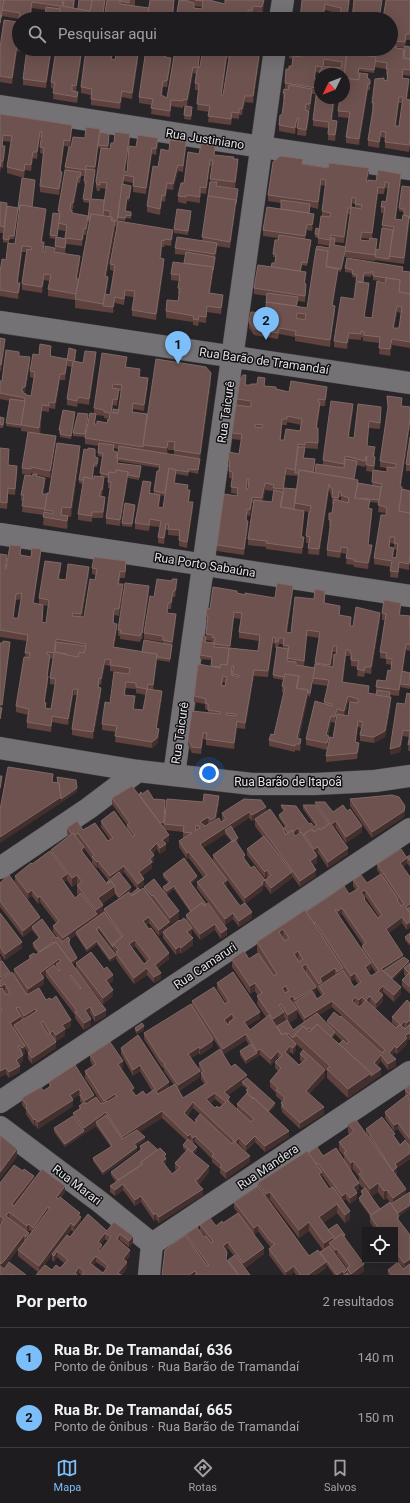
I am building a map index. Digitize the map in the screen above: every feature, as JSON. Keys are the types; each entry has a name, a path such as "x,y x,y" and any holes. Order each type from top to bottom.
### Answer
{"street":[{"path":"281,12 283,0"},
{"name":"Rua Taicurê","path":"174,775 274,56"},
{"name":"Rua Justiniano","path":"0,106 410,169"},
{"name":"Rua Barão de Tramandaí","path":"0,322 410,383"},
{"name":"Rua Porto Sabaúna","path":"0,534 410,596"},
{"name":"Rua Barão de Itapoã","path":"0,748 138,771 252,784 315,784 375,781 410,776"},
{"path":"0,868 89,808 138,771"},
{"name":"Rua Camaruri","path":"0,1102 410,829"},
{"name":"Rua Mandera","path":"152,1244 410,1072"},
{"name":"Rua Marari","path":"0,1127 100,1202 152,1244"},
{"path":"149,1275 152,1244"}],"building":[{"path":"0,0 4,0 1,18 0,15"},
{"path":"4,0 63,0 62,6 90,11 92,0 105,0 103,12 59,12 60,6 32,2 30,12 2,10"},
{"path":"64,0 74,0 73,8 63,6"},
{"path":"79,0 92,0 90,11 78,9"},
{"path":"107,0 120,0 120,4 149,8 148,12 105,12"},
{"path":"129,0 129,3 120,1"},
{"path":"150,0 174,0 173,12 148,12"},
{"path":"179,0 189,1 194,3 194,8 202,9 203,1 195,0 209,0 225,4 225,0 264,0 262,7 253,6 252,11 248,10 248,12 177,12"},
{"path":"302,0 349,0 348,12 340,12 341,8 325,4 324,12 301,12"},
{"path":"354,0 382,0 380,12 353,12"},
{"path":"386,0 410,0 410,34 406,34 405,42 398,41 398,12 384,12"},
{"path":"46,7 60,9 60,12 46,12"},
{"path":"4,20 12,21 12,56 15,56 12,78 0,76 0,47"},
{"path":"405,46 410,47 410,59 404,58"},
{"path":"398,48 404,49 403,58 410,59 410,70 403,69 402,78 409,79 406,99 410,100 409,145 385,142 386,132 381,131 379,142 368,140 374,103 372,103 375,79 384,78 384,80 387,81 387,63 375,61 376,56 398,56","holes":["399,97 403,97 399,126 395,126"]},
{"path":"26,56 50,56 46,82 23,79"},
{"path":"55,56 81,56 76,86 72,85 72,91 78,92 77,97 53,93 55,83 51,82"},
{"path":"85,56 112,56 111,59 115,60 116,56 138,56 132,93 122,91 120,103 91,99 92,89 81,87"},
{"path":"145,56 165,56 171,58 167,81 163,81 161,95 167,98 174,56 199,56 198,68 193,67 187,100 171,100 170,111 151,108 153,99 139,97"},
{"path":"202,56 226,56 221,95 223,95 230,56 259,56 253,96 245,96 242,109 239,109 239,113 232,112 231,119 208,116 210,106 197,104 199,84 195,83 197,70 200,66"},
{"path":"293,56 346,56 345,68 341,68 322,68 316,66 314,68 314,88 285,83 286,69 289,69 289,66 292,66","holes":["324,59 342,62 341,68 323,66"]},
{"path":"347,56 376,57 374,70 359,68 359,80 350,79 350,68 345,68"},
{"path":"360,73 368,74 367,77 370,80 370,84 368,84 359,139 346,137 350,112 338,111 339,104 350,104 350,79 359,80"},
{"path":"289,85 312,89 310,104 306,104 305,110 309,111 306,130 297,128 299,118 297,118 295,128 279,125 280,115 282,115 285,93 283,93 284,89 288,90"},
{"path":"315,104 333,104 331,120 337,121 335,135 328,134 329,122 313,120"},
{"path":"185,106 192,107 191,116 184,115"},
{"path":"0,114 72,125 70,141 64,140 60,171 62,172 59,189 40,186 44,148 40,147 42,132 40,132 37,152 33,152 31,165 25,164 24,171 7,167 12,136 3,135 2,146 5,146 3,161 1,161 0,167"},
{"path":"86,127 100,129 95,167 86,166 86,170 65,167 69,147 71,147 73,137 85,138"},
{"path":"100,132 109,134 108,146 98,145"},
{"path":"115,132 130,134 124,171 127,172 129,146 136,147 138,135 158,138 156,149 152,148 146,188 133,186 134,177 124,175 117,221 112,220 112,217 110,217 110,211 103,210 107,183 100,182 100,185 97,185 96,181 101,148 110,149 111,143 114,143"},
{"path":"170,140 186,142 183,166 178,165 173,184 167,183 165,196 162,195 160,209 147,206 153,166 158,167 161,149 169,151"},
{"path":"201,144 215,146 214,155 234,157 233,159 238,159 235,182 210,179 213,160 210,160 206,188 200,187 200,197 187,195 186,197 178,196 181,183 184,183 188,152 199,154"},
{"path":"280,156 303,159 302,164 328,168 329,163 369,168 366,181 368,182 368,180 376,181 378,170 401,174 395,219 402,220 403,215 409,216 404,258 389,256 394,227 382,225 385,207 381,207 382,201 386,202 389,183 385,182 384,188 378,187 372,233 362,232 360,240 369,241 370,238 377,239 375,255 345,251 351,208 348,208 344,237 331,235 330,240 318,238 321,216 330,217 331,213 322,211 326,180 321,179 318,202 268,195 273,162","holes":["352,197 356,198 355,204 362,205 361,209 351,207"]},
{"path":"86,169 95,170 91,199 104,200 103,216 91,214 90,219 88,219 90,200 83,199"},
{"path":"65,170 81,172 80,177 78,177 73,203 71,203 70,210 72,210 72,213 88,216 86,229 84,228 82,240 65,238 67,225 58,223 60,212 58,211"},
{"path":"22,178 35,180 32,207 20,205 20,208 18,208"},
{"path":"210,182 217,182 216,186 238,189 236,203 236,200 208,196"},
{"path":"122,184 131,186 129,198 127,197 125,211 131,212 131,216 126,215 125,218 118,217"},
{"path":"402,186 410,187 409,219 409,216 404,215 404,209 399,208"},
{"path":"208,196 236,200 230,242 202,237"},
{"path":"281,200 310,204 309,213 281,209"},
{"path":"0,202 7,203 4,227 0,226"},
{"path":"20,205 46,209 41,242 44,242 43,251 45,252 45,246 55,248 54,252 80,256 76,279 79,279 76,294 48,289 51,275 44,274 42,287 23,284 27,249 31,250 32,247 25,246 22,246 17,283 20,283 18,293 0,290 2,259 6,260 8,243 15,244"},
{"path":"7,206 18,208 14,236 9,236 9,240 3,239"},
{"path":"267,207 314,214 312,225 307,224 305,236 263,230"},
{"path":"177,209 191,211 188,231 174,229"},
{"path":"53,213 60,214 57,236 50,235"},
{"path":"91,214 112,217 111,221 115,221 105,276 108,277 103,304 75,299"},
{"path":"118,221 173,230 171,240 162,240 160,258 164,259 156,314 132,310 135,291 125,290 124,299 115,297 113,307 103,306 105,294 110,295 115,265 110,264"},
{"path":"316,228 319,229 318,235 315,234"},
{"path":"382,228 393,230 389,259 375,257 376,249 379,250"},
{"path":"279,235 311,240 307,263 302,262 300,271 271,267 272,263 275,263 276,254 273,254 275,240 278,240"},
{"path":"56,237 66,239 65,248 55,246"},
{"path":"177,237 217,243 215,254 175,248"},
{"path":"331,238 335,238 334,245 346,247 341,269 326,266 328,251 316,249 317,246 329,248"},
{"path":"316,249 328,251 326,267 338,269 332,305 335,306 330,340 295,335 296,331 279,328 278,333 254,329 249,322 251,312 264,313 267,302 307,308","holes":["297,313 306,314 305,320 296,318"]},
{"path":"186,252 215,257 213,270 213,267 184,263"},
{"path":"347,258 403,267 402,271 410,272 410,294 399,292 400,280 373,276 373,272 371,271 371,273 364,273 363,282 356,281 357,275 352,274 353,270 345,268"},
{"path":"173,262 213,267 209,293 223,295 221,308 207,306 206,317 199,316 198,320 193,319 194,316 166,311 167,300 178,301 180,289 178,288 180,275 171,274"},
{"path":"258,265 306,272 304,283 306,284 305,296 254,288"},
{"path":"386,278 400,280 399,292 410,294 410,342 392,339 390,349 379,348 380,337 363,335 364,332 361,331 361,334 349,333 347,343 334,341 341,297 354,299 356,282 369,283 364,317 372,318 377,281 385,283","holes":["397,306 402,307 399,328 393,328"]},
{"path":"267,293 298,297 296,306 266,303"},
{"path":"0,338 5,339 1,365 0,365"},
{"path":"40,344 51,346 50,356 67,359 65,374 60,374 55,403 49,402 49,406 42,405 39,428 21,425 25,398 0,393 0,381 2,381 6,350 19,352 19,356 30,357 25,387 22,388 22,391 26,395 31,396 35,372 30,371 33,354 39,355"},
{"path":"69,348 76,350 74,361 83,363 85,351 96,352 89,399 78,397 77,401 67,399 73,361 67,360"},
{"path":"102,353 127,357 125,367 140,369 139,377 148,378 144,405 133,403 132,412 147,414 143,447 85,438 90,413 96,414 94,424 97,424 97,421 107,423 108,419 109,420 110,413 94,408","holes":["113,384 122,385 118,413 111,412 113,399 117,400 119,389 112,388"]},
{"path":"156,359 206,367 211,373 200,454 174,450 175,442 168,441 167,448 143,445"},
{"path":"243,375 246,375 245,385 250,385 257,384 258,377 265,378 264,386 276,387 276,389 289,392 291,381 327,387 325,400 318,399 320,402 316,428 318,428 318,443 305,442 305,445 298,444 295,470 286,468 283,489 273,488 274,485 265,483 262,498 252,497 250,510 247,509 246,521 248,521 244,549 217,545 224,494 237,496 238,488 231,487 233,472 229,471 230,461 228,460 229,452 239,454 242,434 232,433 236,405 251,407 251,401 237,399 240,380","holes":["287,416 302,419 300,431 286,429 284,440 280,440 282,419 287,419","255,424 263,425 262,428 255,427","247,479 249,479 248,488 246,490"]},
{"path":"387,396 402,398 401,406 410,407 410,419 400,486 402,487 399,511 410,513 410,555 409,564 399,562 398,572 390,571 392,561 374,558 381,515 386,515 387,510 386,507 378,505 382,484 372,482 373,470 387,472 387,467 396,468 396,464 380,461 388,407","holes":["390,537 395,537 394,543 398,544 396,558 392,557 394,548 389,547"]},
{"path":"10,399 25,401 21,425 6,423"},
{"path":"331,401 353,404 348,437 354,438 358,404 381,407 380,423 369,421 367,446 375,447 373,456 375,457 374,466 366,465 367,456 365,461 345,456 344,464 323,460"},
{"path":"113,409 119,410 118,413 113,413"},
{"path":"63,410 75,412 71,436 60,434 61,430 59,430"},
{"path":"78,413 88,414 85,434 73,433"},
{"path":"0,417 4,418 3,425 0,424"},
{"path":"28,432 56,436 50,471 31,467 31,469 22,468"},
{"path":"410,437 410,465 406,464"},
{"path":"57,443 80,446 71,508 62,507 61,515 68,516 67,521 43,517 44,512 53,514 53,511 44,510 47,493 49,493"},
{"path":"99,443 114,445 113,451 117,452 117,463 141,466 139,477 128,475 128,472 116,470 115,473 109,472 109,475 100,473 103,453 98,453"},
{"path":"119,446 200,459 198,470 189,469 188,472 169,468 165,493 154,491 157,471 159,471 160,465 117,458"},
{"path":"298,447 305,447 303,458 315,459 313,472 299,470 299,473 295,473"},
{"path":"0,448 9,449 8,465 17,466 15,489 8,488 7,503 0,502"},
{"path":"88,448 95,449 95,457 98,458 97,464 94,464 92,479 84,477 83,480 79,480 84,449 88,450"},
{"path":"345,459 357,461 354,479 315,473 316,464 344,468"},
{"path":"169,468 176,470 174,483 188,485 187,490 190,490 188,502 193,502 187,542 179,540 180,530 168,529 169,524 166,524 164,538 158,537 161,521 150,519 149,525 135,523 143,481 151,482 149,493 160,495 158,507 163,508"},
{"path":"116,470 128,472 120,520 106,518 111,482 108,482 109,472 115,473"},
{"path":"299,470 358,480 355,498 370,500 368,508 372,509 368,545 372,545 368,563 346,558 348,548 341,547 340,552 327,550 331,520 329,520 329,513 332,513 334,499 348,503 349,498 341,495 341,492 339,491 338,498 332,497 333,489 329,484 319,549 308,548 310,537 306,536 311,506 295,503"},
{"path":"33,474 37,474 36,476 45,478 42,494 47,494 45,509 22,506 24,495 21,495 25,475 32,476"},
{"path":"94,476 104,477 102,490 101,489 99,496 105,497 103,512 92,512 92,516 78,514 84,477 94,479"},
{"path":"358,483 381,487 379,500 355,498"},
{"path":"284,488 296,489 294,509 281,507"},
{"path":"402,489 410,491 410,513 399,511"},
{"path":"274,490 283,492 280,507 304,511 301,537 304,537 302,548 248,539 254,500 272,502"},
{"path":"125,503 135,505 132,524 122,523"},
{"path":"10,545 21,546 20,555 31,557 32,548 41,549 33,603 43,605 42,622 46,623 49,600 39,598 45,561 61,563 58,579 66,580 68,564 89,567 81,614 73,613 72,616 84,617 90,579 95,580 97,569 92,568 94,557 126,561 125,572 120,571 118,584 123,584 119,609 114,609 113,623 117,624 113,647 157,654 153,685 148,684 147,689 162,691 156,728 159,729 157,738 152,742 115,736 117,726 102,724 105,702 110,703 114,672 129,674 130,668 110,665 111,660 105,659 101,679 99,678 98,687 101,688 93,732 72,729 78,689 73,690 68,719 52,716 51,726 27,722 29,709 16,706 24,657 29,658 30,653 25,653 28,635 0,630 0,554 7,555 6,569","holes":["22,593 18,618 13,618 16,594","56,639 86,644 84,653 79,652 78,657 54,652","47,652 54,653 50,678 56,679 51,709 45,708 46,703 44,702 50,655 47,654","126,682 136,683 136,687 147,689 143,710 133,709 135,696 124,695"]},
{"path":"157,579 172,581 172,579 177,579 171,603 168,603 167,613 176,614 172,642 163,640 163,636 144,633 150,596 154,597"},
{"path":"125,583 149,586 142,633 140,636 120,633 121,630 118,630"},
{"path":"277,583 293,586 286,632 291,633 295,597 314,599 315,589 325,591 324,603 340,606 339,615 351,617 350,626 353,626 356,607 380,613 371,667 365,667 364,671 357,669 359,661 351,660 352,654 350,653 350,650 346,650 342,682 369,686 368,693 391,697 385,731 374,737 360,735 363,722 358,721 355,742 359,743 357,753 326,756 330,737 333,738 337,714 348,716 350,702 358,703 358,699 348,696 344,711 337,709 335,717 331,716 326,735 329,736 327,743 306,739 315,701 332,706 332,704 324,702 329,680 313,678 315,664 333,667 334,654 336,655 337,646 333,646 330,665 315,663 320,632 307,630 304,661 287,658 289,646 283,645 284,638 279,638 278,642 275,642 276,638 273,637 268,671 254,670 245,723 237,721 234,743 206,739 207,733 203,733 201,748 192,747 188,739 192,711 220,714 220,712 208,710 208,704 205,703 206,699 194,696 198,664 220,668 221,664 227,665 229,648 258,651 260,635 239,632 242,613 234,612 230,646 214,644 215,638 212,637 213,635 206,634 208,616 206,616 207,608 210,609 213,587 237,591 237,593 245,595 245,593 275,598","holes":["232,666 234,666 232,674 239,675 239,677 231,675","223,676 227,677 225,686 221,685","226,713 236,714 236,716 226,715"]},
{"path":"384,600 401,603 399,615 410,616 410,645 406,644 399,690 376,687 377,680 386,681 388,670 391,671 392,659 386,658 387,653 380,652 386,614 382,613"},
{"path":"203,635 206,637 205,642 214,643 214,647 229,648 227,665 221,664 220,667 211,666 212,657 200,655"},
{"path":"144,640 172,645 170,659 157,657 157,654 142,652"},
{"path":"3,641 10,642 2,705 0,705 0,643 3,643"},
{"path":"56,642 86,646 84,653 79,652 78,657 55,652"},
{"path":"277,647 288,649 287,661 296,662 296,665 315,668 310,693 308,693 308,690 297,688 299,676 285,674 284,677 273,675"},
{"path":"402,671 410,673 410,685 400,684"},
{"path":"285,674 299,676 296,688 308,690 297,738 301,739 300,744 295,744 295,746 269,740 271,734 274,735 285,687 282,686"},
{"path":"377,690 390,692 389,697 376,695"},
{"path":"407,693 410,694 410,731 403,730 400,746 390,749 397,703 405,704"},
{"path":"0,707 2,708 0,719"},
{"path":"410,732 410,744 408,745"},
{"path":"8,767 53,774 52,782 59,783 61,797 0,837 0,810"},
{"path":"0,776 2,776 0,788"},
{"path":"57,777 76,780 77,788 61,799"},
{"path":"132,786 169,835 162,840 166,844 160,848 157,843 150,850 154,855 150,859 152,862 139,872 144,879 138,884 124,866 110,876 98,861 97,862 92,857 94,855 78,833 75,835 73,833 72,834 67,828 77,821 83,830 95,823 108,841 113,838 101,821 114,811 133,837 135,835 127,825 130,823 112,798"},
{"path":"148,790 154,800 165,800 164,822 160,823 139,794 141,792 142,794"},
{"path":"204,794 219,796 215,818 211,820 208,817 200,822 205,826 219,818 221,822 226,819 222,813 244,799 261,800 266,807 252,815 249,812 200,844 227,880 223,883 240,906 245,903 252,912 239,921 233,913 225,919 197,882 207,875 189,852 187,853 179,841 192,833 183,832 184,826 164,824 167,799 203,802","holes":["196,825 200,828 195,831"]},
{"path":"392,795 399,797 405,806 404,811 372,832 350,799"},
{"path":"315,802 325,802 333,812 343,805 347,811 350,809 362,826 346,837 336,821 331,824 348,848 328,862 318,847 314,849 304,834 312,829 314,832 319,828 320,830 330,823"},
{"path":"281,805 296,806 309,824 311,823 314,827 317,825 303,805 315,805 329,824 314,832 312,829 304,834 304,836 298,828 293,832 292,830 288,833 284,828 287,826 279,815 285,810"},
{"path":"270,809 284,829 283,830 286,835 292,830 295,836 301,832 317,856 310,861 316,870 300,881 255,819"},
{"path":"231,826 238,838 233,841 225,830"},
{"path":"73,833 84,847 81,850 107,884 111,881 115,886 98,898 103,905 96,910 77,885 82,882 77,875 72,878 51,850"},
{"path":"264,836 292,872 271,888 265,880 271,875 267,870 265,872 247,849"},
{"path":"235,840 245,855 243,857 251,868 254,866 265,880 262,882 263,884 245,898 213,855"},
{"path":"401,849 407,858 400,863 410,877 410,904 406,907 410,913 410,922 407,924 402,917 386,929 403,955 381,969 401,987 394,995 383,986 378,991 383,995 376,1003 370,996 366,1000 396,1028 400,1024 405,1029 410,1024 410,1034 409,1033 405,1036 407,1038 397,1048 395,1046 389,1053 396,1059 388,1064 381,1055 374,1063 381,1069 371,1076 371,1073 339,1044 343,1040 347,1044 349,1041 327,1021 334,1012 340,1017 341,1016 382,1053 385,1050 332,1001 305,1018 295,1002 312,991 317,999 324,994 319,986 343,970 354,987 361,982 355,973 351,976 315,922 314,924 306,912 344,886 349,894 359,888 353,880 361,875 367,883 381,874 401,906 404,904 377,864","holes":["365,890 382,915 378,918 364,899 365,898 361,892","342,908 366,943 362,946 379,971 371,976 365,967 371,963 335,910 336,909 338,911","355,997 359,1000 362,997 366,1001 359,1007 352,1001"]},
{"path":"50,851 67,874 61,878 75,898 81,893 97,914 63,938 53,926 59,921 40,896 38,898 32,890 28,893 15,876 31,863 32,864"},
{"path":"184,858 197,876 190,882 206,904 204,906 202,903 191,911 174,886 167,891 163,887 170,882 163,874"},
{"path":"119,872 131,887 119,897 115,891 115,886 111,881 108,883 107,882"},
{"path":"9,875 40,917 23,931 0,901 0,883"},
{"path":"154,879 179,911 170,918 153,895 152,896 144,887"},
{"path":"138,888 140,890 132,896 131,894"},
{"path":"143,888 169,922 159,930 149,917 143,921 149,929 151,928 169,953 155,965 161,973 154,977 147,968 134,978 116,952 119,950 113,944 123,936 104,909 129,892 132,896","holes":["135,940 150,959 144,964 129,944"]},
{"path":"202,903 204,906 208,903 227,929 221,933 215,924 200,934 186,915"},
{"path":"305,910 343,968 337,972 335,968 320,978 322,982 319,984 306,964 302,967 316,987 295,1000 293,996 289,998 297,1009 288,1015 281,1004 279,1005 284,1012 273,1019 257,996 262,993 255,983 250,986 232,959 244,951 249,959 258,953 274,976 277,974 257,942","holes":["283,929 289,938 285,941 279,932","298,951 303,959 299,962 294,954","286,986 289,991 285,993 282,988"]},
{"path":"104,912 122,937 113,944 113,947 99,927 96,929 116,955 110,959 97,941 87,949 76,932"},
{"path":"0,913 22,942 5,954 0,947"},
{"path":"184,918 192,928 187,932 193,938 181,948 180,946 176,949 163,932"},
{"path":"42,919 56,938 58,937 62,942 68,937 70,940 68,942 77,958 71,962 56,942 53,942 39,952 33,943 40,937 32,927"},
{"path":"410,933 410,942 409,942 405,937"},
{"path":"56,942 106,1010 95,1016 90,1007 85,1010 91,1019 84,1023 75,1012 77,1011 46,971 54,965 59,971 60,970 56,964 61,961 59,959 40,973 44,978 28,989 14,969 31,958 29,956 34,953 35,955","holes":["71,975 81,988 80,989 70,976"]},
{"path":"91,952 104,969 107,967 113,975 106,980 113,990 103,998 76,963"},
{"path":"404,957 409,961 392,978 383,971"},
{"path":"2,961 10,972 0,978 0,962"},
{"path":"410,963 410,987 402,980 409,973 404,968"},
{"path":"12,972 27,995 39,988 46,1000 50,998 51,1000 56,996 71,1020 62,1025 65,1029 56,1035 53,1031 50,1033 56,1042 32,1058 28,1053 31,1051 14,1025 37,1011 35,1009 24,1016 19,1007 16,1008 21,1016 10,1023 25,1046 22,1048 19,1045 18,1046 23,1055 16,1060 20,1066 9,1072 6,1068 0,1071 0,1011 2,1010 1,1008 0,1009 0,988 2,988 6,995 10,993 5,984 0,987 0,980","holes":["43,1021 50,1033 48,1035 41,1023"]},
{"path":"233,972 260,1012 244,1022 250,1030 269,1015 282,1035 285,1033 296,1044 293,1048 290,1046 285,1052 299,1065 306,1059 300,1054 303,1050 325,1070 306,1091 324,1107 300,1123 282,1106 283,1105 281,1103 285,1098 276,1090 278,1088 270,1081 281,1068 275,1062 282,1055 278,1051 271,1059 260,1049 257,1051 246,1034 223,1049 192,1001 214,987 225,1004 229,1001 217,983","holes":["232,1014 235,1018 229,1022 230,1023 228,1025 224,1020"]},
{"path":"407,1000 410,1003 410,1021 409,1020 407,1023 404,1021 401,1025 392,1017"},
{"path":"191,1004 213,1039 200,1049 199,1047 188,1054 200,1071 178,1085 144,1033"},
{"path":"317,1013 335,1032 331,1037 317,1024 311,1030 303,1026 293,1038 288,1033 282,1035 277,1026 287,1020 293,1030"},
{"path":"142,1023 144,1026 137,1031 135,1028"},
{"path":"317,1024 371,1073 348,1089 327,1069 330,1066 295,1034 303,1026 310,1032"},
{"path":"138,1035 169,1082 156,1091 158,1094 175,1084 183,1098 207,1083 201,1073 204,1071 199,1063 220,1049 231,1067 235,1064 247,1075 224,1092 230,1097 227,1100 251,1122 254,1119 237,1104 247,1093 289,1131 265,1146 255,1136 246,1145 239,1138 235,1142 250,1156 226,1172 220,1167 222,1165 212,1156 214,1154 195,1136 193,1138 190,1134 188,1136 162,1111 122,1137 106,1112 84,1128 73,1113 81,1108 79,1106 85,1102 86,1104 96,1097 101,1104 117,1096 115,1094 104,1101 85,1071 96,1064 90,1055 110,1042 123,1061 118,1064 134,1088 131,1090 136,1096 143,1091 146,1095 155,1089 140,1065 133,1070 121,1048","holes":["215,1093 226,1102 219,1108 217,1106 215,1108 206,1099","193,1102 234,1141 232,1144 200,1114 195,1120 197,1121 195,1123 184,1113"]},
{"path":"251,1044 257,1053 246,1060 240,1051"},
{"path":"75,1065 94,1095 84,1101 80,1095 82,1094 79,1089 70,1095 73,1100 38,1122 35,1119 34,1120 26,1108 27,1106 22,1098 41,1087 43,1091 51,1086 49,1082"},
{"path":"247,1078 275,1103 268,1111 247,1093 248,1091 246,1090 249,1088 242,1082"},
{"path":"410,1086 410,1096 405,1089"},
{"path":"407,1095 410,1099 410,1139 398,1123 394,1125 385,1112"},
{"path":"106,1115 122,1139 137,1130 145,1137 134,1144 137,1147 103,1172 93,1158 112,1146 96,1122"},
{"path":"73,1116 84,1131 65,1144 54,1128"},
{"path":"382,1117 395,1134 393,1135 400,1145 405,1140 410,1147 410,1153 395,1164 397,1167 393,1171 366,1129"},
{"path":"356,1120 406,1189 393,1198 387,1190 384,1191 378,1183 370,1189 359,1174 362,1172 353,1161 351,1163 344,1153 346,1151 339,1142 354,1131 348,1124"},
{"path":"0,1135 17,1149 0,1172"},
{"path":"188,1139 197,1147 192,1152 183,1145"},
{"path":"148,1141 158,1150 141,1162 141,1165 118,1180 111,1172 142,1149 140,1146"},
{"path":"317,1147 323,1156 336,1148 359,1183 353,1187 357,1193 350,1198 346,1193 342,1196 318,1163 316,1164 308,1153"},
{"path":"160,1148 166,1154 164,1156 166,1159 162,1161 172,1174 180,1168 175,1163 188,1149 209,1166 195,1181 203,1189 159,1217 156,1213 154,1215 141,1196 135,1200 123,1184 115,1190 110,1186 143,1164 141,1162"},
{"path":"307,1151 322,1172 319,1174 329,1189 333,1187 350,1211 345,1215 337,1204 319,1217 334,1237 324,1243 309,1222 299,1230 270,1192 266,1194 258,1183"},
{"path":"14,1165 23,1171 24,1169 34,1176 12,1204 14,1206 42,1169 65,1186 56,1198 58,1199 60,1197 80,1213 78,1215 81,1217 74,1226 71,1223 39,1266 18,1250 50,1208 48,1207 33,1228 29,1224 27,1226 9,1212 6,1216 29,1233 26,1237 24,1235 5,1260 1,1264 0,1263 0,1225 4,1219 0,1216 0,1183"},
{"path":"258,1186 309,1256 318,1250 326,1262 308,1275 299,1275 300,1274 294,1266 286,1272 269,1249 275,1244 271,1242 258,1225 254,1228 234,1202"},
{"path":"365,1188 380,1209 371,1215 359,1198 363,1194 361,1191"},
{"path":"410,1192 410,1205 398,1213 391,1204"},
{"path":"390,1202 399,1216 397,1218 410,1235 410,1259 404,1263 398,1255 398,1227 378,1227 370,1216"},
{"path":"238,1213 264,1248 243,1263 228,1242 223,1246 227,1252 226,1259 238,1275 195,1275 197,1273 195,1271 189,1275 162,1275 165,1250 185,1235 207,1266 209,1265 186,1234 197,1227 204,1237 206,1236 211,1243 213,1241 200,1225 210,1218 216,1226 222,1221 223,1223"},
{"path":"88,1214 107,1231 114,1222 133,1236 129,1241 120,1234 117,1239 130,1250 123,1259 127,1262 118,1273 121,1275 82,1275 84,1271 79,1267 75,1273 77,1275 36,1275 45,1265 52,1270 56,1265 60,1268 68,1260 57,1251 54,1256 52,1254 67,1235 70,1237","holes":["105,1233 111,1237 100,1251 98,1250 102,1245 98,1242","96,1256 108,1266 103,1273 90,1263"]},
{"path":"337,1224 345,1235 344,1236 342,1234 334,1240 334,1237 328,1230"},
{"path":"342,1234 364,1264 351,1274 347,1268 350,1266 337,1249 335,1250 329,1243"},
{"path":"329,1246 347,1270 344,1273 343,1271 337,1275 320,1252"},
{"path":"235,1255 250,1275 239,1275 228,1260"},
{"path":"9,1262 26,1275 0,1275 0,1266 4,1269"},
{"path":"398,1262 403,1269 410,1264 410,1275 392,1275 388,1270"}],"place":[{"name":"Rua Br. De Tramandaí, 665","path":"266,340"},
{"name":"Rua Br. De Tramandaí, 636","path":"178,364"}]}
